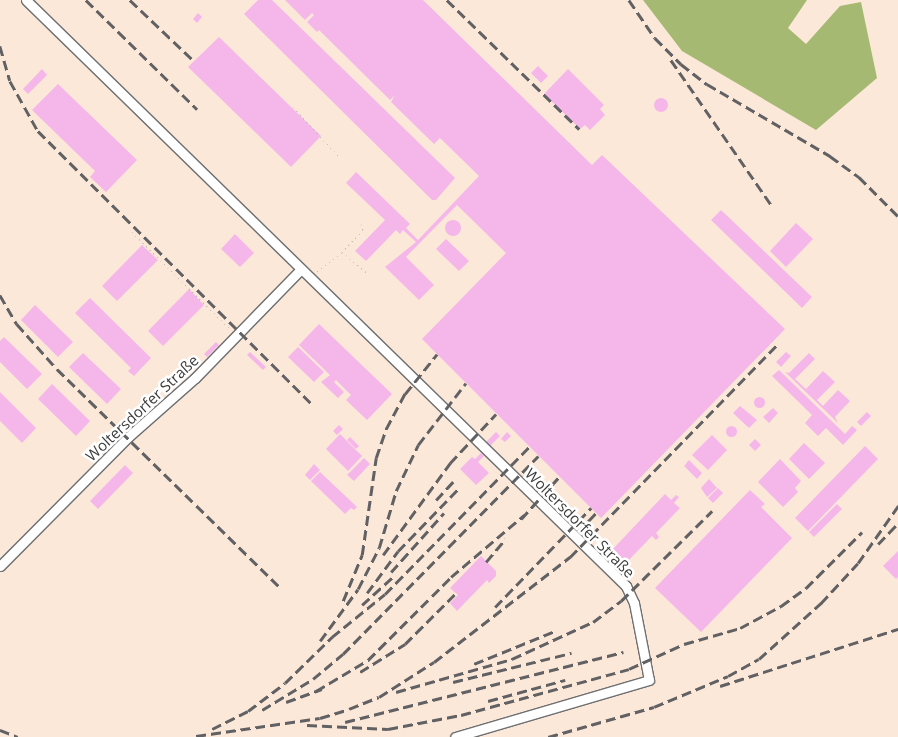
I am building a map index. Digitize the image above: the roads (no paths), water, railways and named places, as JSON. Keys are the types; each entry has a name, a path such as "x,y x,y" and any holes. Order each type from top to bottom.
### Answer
{"lane":[{"name":"Woltersdorfer Straße","path":"26,0 626,586 634,603 649,680 455,737"},
{"name":"Woltersdorfer Straße","path":"0,566 301,269"}],"railway":[{"path":"86,0 197,109"},
{"path":"130,0 194,61"},
{"path":"447,0 579,129"},
{"path":"629,0 655,38 681,64 707,84 830,156 859,177 898,216"},
{"path":"0,46 10,81 38,131 311,403"},
{"path":"671,60 772,206"},
{"path":"0,295 17,324 57,369 281,588"},
{"path":"196,736 320,718 349,709 379,697 434,662 570,557 776,346"},
{"path":"343,601 362,555 376,458 386,429 405,394 437,354"},
{"path":"320,641 358,589 379,548 396,491 418,445 466,383"},
{"path":"383,555 450,463 496,414"},
{"path":"212,729 248,711 285,683 332,637 385,594 529,447"},
{"path":"262,710 313,679 343,654 538,456"},
{"path":"521,519 559,477"},
{"path":"436,500 453,482"},
{"path":"367,593 398,551 460,487"},
{"path":"548,737 654,707 728,676 759,659 821,603 858,563 898,506"},
{"path":"495,607 591,508"},
{"path":"396,692 512,659 593,622 621,601 712,511"},
{"path":"391,572 444,513"},
{"path":"578,532 596,513"},
{"path":"316,691 368,660 451,577 524,515"},
{"path":"878,544 898,523"},
{"path":"307,725 388,729 461,715 629,669 684,644 740,628 781,606 806,588 862,532"},
{"path":"486,562 505,539"},
{"path":"362,605 395,575"},
{"path":"360,672 405,644 456,593"},
{"path":"720,686 898,629"},
{"path":"474,664 555,631"},
{"path":"345,722 623,652"},
{"path":"453,682 571,653"},
{"path":"488,701 565,680"},
{"path":"286,702 322,689"},
{"path":"0,730 18,737"}]}
